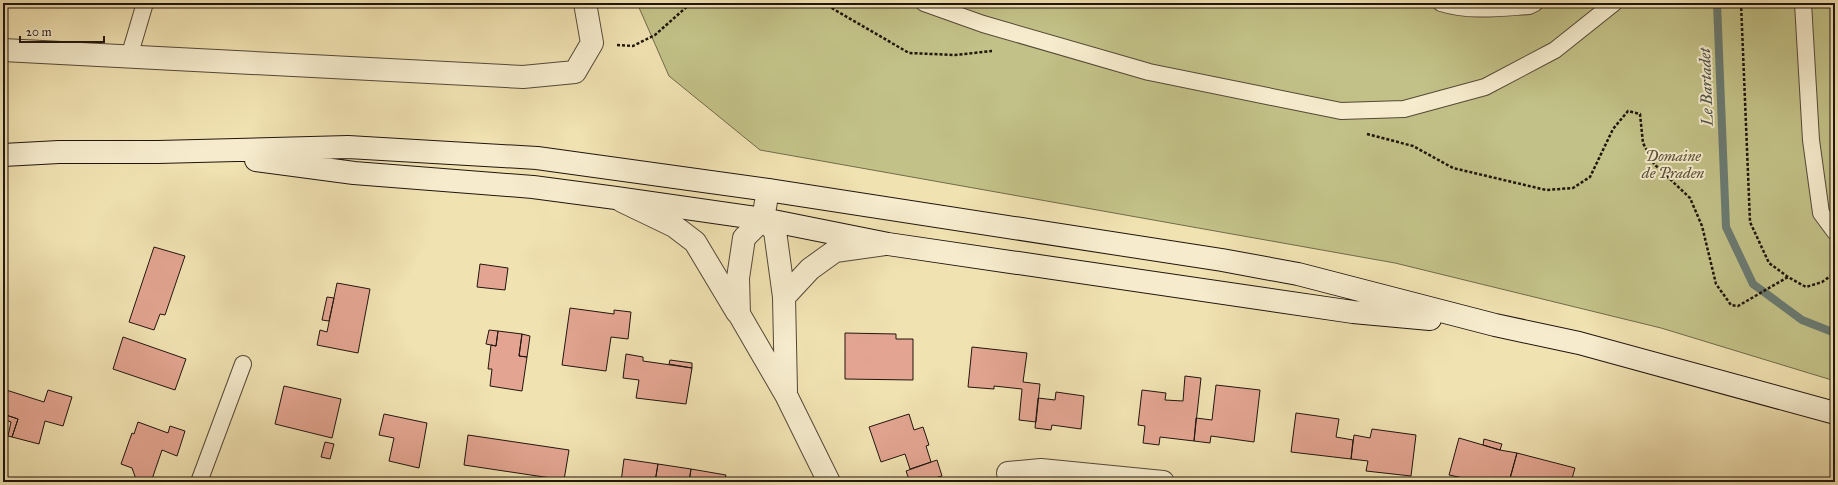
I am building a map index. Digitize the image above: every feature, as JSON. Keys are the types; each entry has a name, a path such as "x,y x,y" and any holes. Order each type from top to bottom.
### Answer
{"main road":[{"path":"3,50 523,77 575,72 592,43 585,3"},
{"path":"3,155 59,152 158,152 348,147 537,158 768,190 1222,260 1298,274 1495,325 1579,343 1835,413"},
{"path":"188,151 354,173 533,187 616,198 764,219 888,244 1353,312 1495,325"},
{"path":"739,314 738,278 744,238 764,219 768,190"},
{"path":"616,198 674,226 695,242 786,395 829,482"},
{"path":"764,219 775,231 784,297 786,395"},
{"path":"784,297 810,269 835,251 888,244"},
{"path":"1008,473 1041,470 1163,482"}],"lane":[{"path":"129,57 145,3"},
{"path":"924,3 983,24 1149,72 1341,111 1404,109 1485,87 1555,50 1614,3"},
{"path":"1441,3 1454,7 1484,10 1529,6 1535,3"},
{"path":"1803,3 1811,140 1821,213 1835,232"},
{"path":"198,482 243,364"}],"path":[{"path":"592,43 633,46 655,35 691,3"},
{"path":"1741,3 1750,222 1769,263 1788,277 1806,287 1822,282 1835,273"},
{"path":"1738,306 1788,277"}],"green space":[{"name":"Domaine de Praden","path":"637,3 1835,3 1835,381 1661,328 1395,263 760,150 669,76"}],"building":[{"path":"154,247 185,256 165,315 160,314 154,330 129,322"},
{"path":"480,264 508,268 505,290 477,287"},
{"path":"337,283 370,289 358,353 317,345 320,330 327,332"},
{"path":"327,297 334,298 329,321 322,320"},
{"path":"570,308 614,314 614,310 631,312 628,339 611,337 606,371 562,365"},
{"path":"489,330 498,331 496,346 486,344"},
{"path":"498,331 522,334 519,356 527,357 522,391 490,386 492,369 488,369 491,345 496,346"},
{"path":"845,333 896,334 896,339 913,339 913,380 845,379"},
{"path":"522,334 530,336 527,357 519,356"},
{"path":"123,337 186,359 175,390 113,369"},
{"path":"972,347 1027,353 1023,382 1040,384 1036,422 1019,420 1022,389 994,386 994,389 968,387"},
{"path":"626,354 643,357 643,361 692,368 686,404 636,398 639,380 623,378"},
{"path":"670,360 692,363 692,368 669,364"},
{"path":"1185,376 1201,378 1194,441 1160,437 1159,445 1143,443 1145,426 1138,425 1142,390 1166,393 1165,400 1183,401"},
{"path":"1216,385 1260,390 1254,442 1211,436 1210,443 1194,441 1196,418 1212,420"},
{"path":"284,386 341,399 332,438 275,424"},
{"path":"3,389 44,402 48,390 72,397 63,426 45,421 39,444 12,437 18,419 3,414"},
{"path":"1056,392 1084,396 1081,429 1052,425 1051,430 1035,428 1038,398 1055,400"},
{"path":"1296,413 1339,419 1336,437 1353,440 1351,459 1291,452"},
{"path":"3,414 18,419 12,437 8,436 11,422 3,419"},
{"path":"384,414 427,423 419,468 389,461 394,438 379,435"},
{"path":"909,414 914,430 923,427 929,445 926,446 931,462 910,469 905,454 881,462 869,427"},
{"path":"138,422 168,433 170,426 185,431 177,456 162,450 151,482 136,479 132,468 121,464 132,433 134,434"},
{"path":"1372,429 1416,435 1411,476 1366,471 1368,461 1351,459 1354,435 1370,438"},
{"path":"468,435 569,450 564,480 464,465"},
{"path":"1459,438 1500,450 1517,453 1509,482 1467,482 1468,479 1449,475"},
{"path":"1484,439 1502,444 1500,450 1483,445"},
{"path":"325,442 334,444 330,459 321,457"},
{"path":"1517,453 1575,468 1571,482 1509,482"},
{"path":"624,459 658,464 655,482 621,482"},
{"path":"937,460 942,476 931,479 932,482 910,482 906,471"},
{"path":"658,464 691,469 689,482 655,482"},
{"path":"691,469 726,475 724,482 689,482"}],"waterway":[{"name":"Le Bartadet","path":"1717,3 1726,227 1753,284 1802,320 1835,333"}]}
